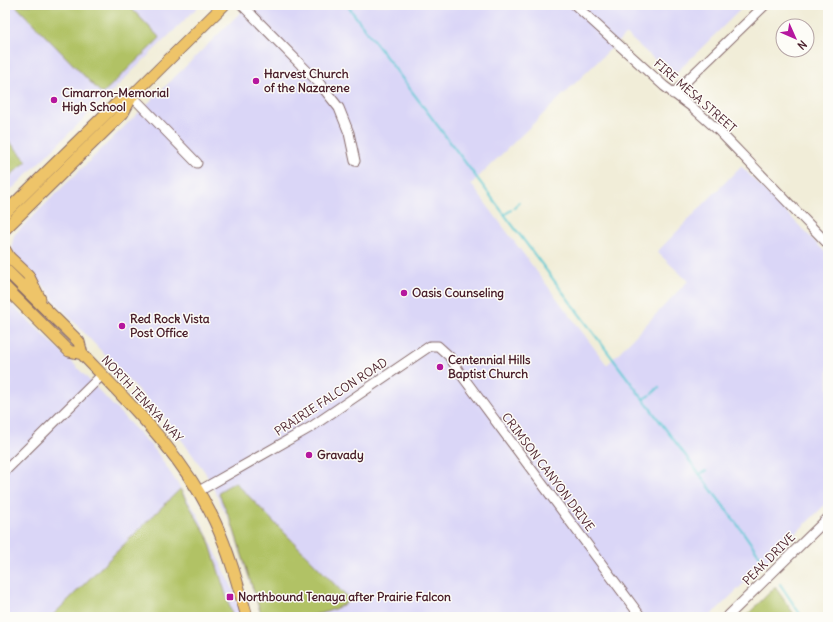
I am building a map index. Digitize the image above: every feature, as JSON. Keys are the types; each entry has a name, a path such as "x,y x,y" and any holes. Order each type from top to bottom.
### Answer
{"main road":[{"path":"6,230 123,113 132,96 224,5"},
{"path":"5,213 116,104 132,96"},
{"path":"5,250 9,257 28,275 44,307"},
{"name":"NORTH TENAYA WAY","path":"5,269 79,342 82,354 168,446 199,491 215,522 225,546 247,617"},
{"name":"NORTH TENAYA WAY","path":"5,287 69,351 82,354"}],"street":[{"path":"242,5 320,84 339,108 349,133 355,161"},
{"name":"FIRE MESA STREET","path":"575,5 673,94 692,107 719,131 828,244"},
{"path":"673,94 765,5"},
{"path":"132,96 197,163"},
{"name":"PRAIRIE FALCON ROAD","path":"199,491 311,427 414,356 434,345"},
{"name":"CRIMSON CANYON DRIVE","path":"434,345 444,349 460,373 641,617"},
{"path":"5,471 102,375"},
{"name":"PEAK DRIVE","path":"728,617 828,518"}],"shaded area":[{"name":"Cimarron-Memorial High School","path":"5,5 200,5 5,196"},
{"path":"248,5 745,5 677,72 670,73 626,34 471,184 607,365 688,281 657,252 741,166 828,255 828,502 709,617 261,617 231,524 205,472 170,424 88,337 56,302 46,288 18,259 13,252 12,244 14,235"},
{"path":"5,298 72,362 156,451 198,515 246,617 5,617"}],"green space":[{"path":"15,5 128,5 160,38 102,94"},
{"path":"5,137 27,161 5,180"},
{"path":"235,482 350,600 330,611 319,614 296,617 262,617 232,524 219,494 220,491"},
{"path":"180,489 208,538 233,617 51,617"},
{"path":"775,587 796,617 745,617"}],"waterway":[{"path":"347,5 764,562"},
{"path":"514,208 519,202"},
{"path":"504,215 511,210"},
{"path":"653,393 659,387"},
{"path":"643,399 650,395"},
{"path":"699,474 706,471"},
{"path":"780,584 802,617"}],"place":[{"name":"Harvest Church of the Nazarene","path":"256,81"},
{"name":"Cimarron-Memorial High School","path":"54,100"},
{"name":"Oasis Counseling","path":"404,293"},
{"name":"Red Rock Vista Post Office","path":"122,326"},
{"name":"Centennial Hills Baptist Church","path":"440,367"},
{"name":"Gravady","path":"309,455"},
{"name":"Northbound Tenaya after Prairie Falcon","path":"230,597"}]}
